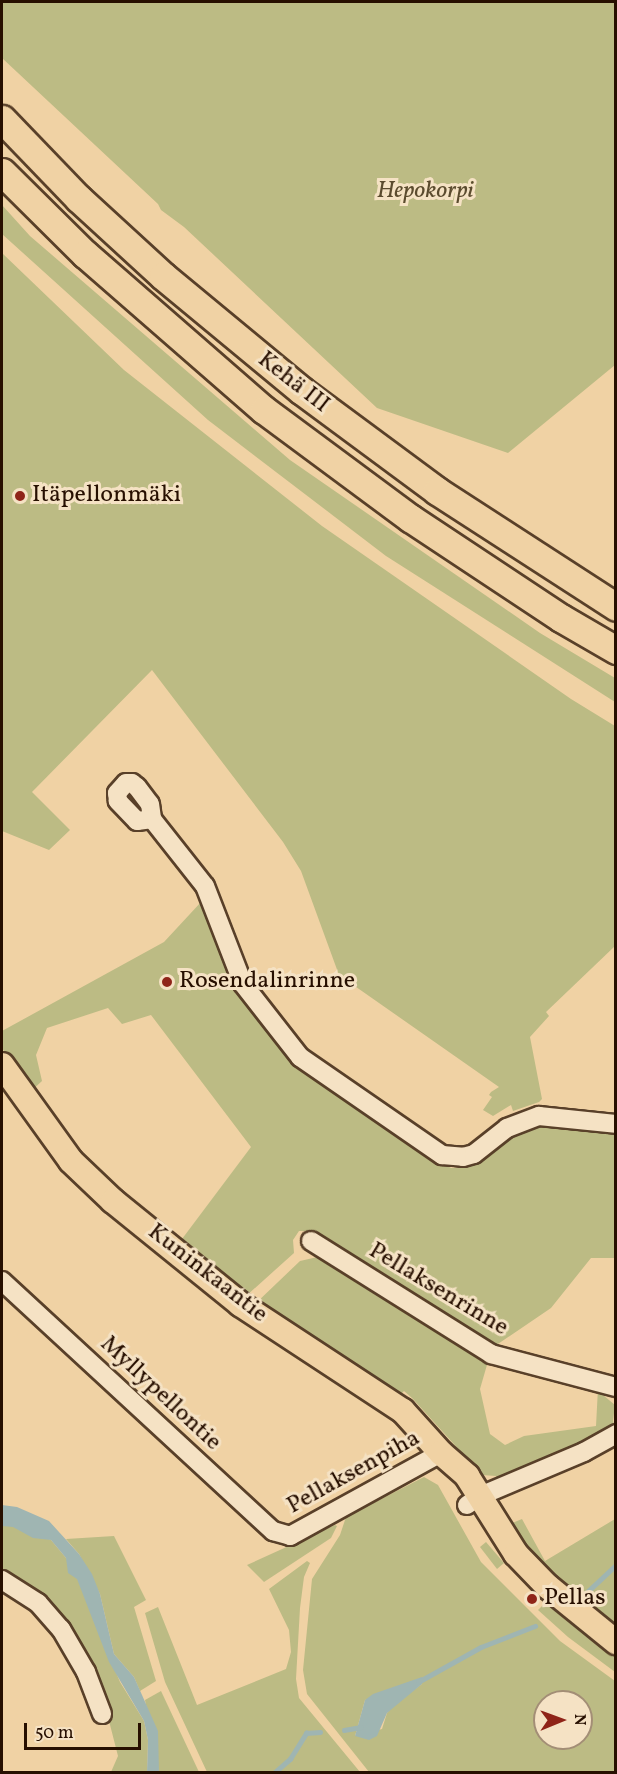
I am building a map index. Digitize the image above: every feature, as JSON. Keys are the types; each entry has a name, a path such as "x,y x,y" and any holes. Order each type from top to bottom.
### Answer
{"highway":[{"name":"Kehä III","path":"2,120 78,198 164,276 294,384 437,491 615,607"},
{"name":"Kehä III","path":"2,172 85,254 264,410 410,518 561,618 615,650"}],"main road":[{"name":"Kuninkaantie","path":"2,1065 71,1161 113,1201 240,1304 395,1405 441,1453 473,1500 485,1534 516,1554 547,1586 615,1642"}],"street":[{"path":"152,819 207,889 243,984 300,1057 442,1155 463,1157 474,1154 507,1128 539,1116 615,1124"},
{"name":"Pellaksenrinne","path":"311,1241 491,1354 615,1387"},
{"name":"Myllypellontie","path":"2,1281 273,1531 290,1536"},
{"path":"473,1500 584,1452 615,1434"},
{"name":"Pellaksenpiha","path":"290,1536 441,1453"},
{"path":"2,1580 38,1603 61,1629 86,1672 102,1714"}],"green space":[{"name":"Hepokorpi","path":"2,2 615,2 615,365 508,453 377,408 184,227 161,210 158,204 2,58"},
{"path":"2,205 30,236 290,460 540,633 615,678 615,702 386,556 208,420 2,234"},
{"path":"2,253 124,370 322,526 571,699 615,726 615,946 546,1012 549,1016 530,1037 542,1099 539,1102 513,1111 511,1105 493,1116 483,1110 492,1097 489,1095 491,1092 499,1087 339,975 301,871 283,842 152,670 32,792 70,830 49,850 2,831"},
{"path":"202,901 295,1064 411,1145 451,1168 466,1167 518,1130 541,1123 615,1132 615,1258 591,1258 551,1308 492,1348 305,1231 299,1231 293,1240 294,1253 245,1297 179,1243 251,1147 151,1015 122,1024 108,1008 47,1028 36,1055 42,1081 30,1092 2,1048 2,1031 164,942"},
{"path":"322,1256 489,1358 480,1389 490,1434 505,1445 524,1436 596,1426 598,1388 604,1390 603,1395 615,1405 613,1421 615,1426 609,1432 498,1481 496,1476 482,1475 404,1391 401,1394 330,1355 253,1306 300,1261"},
{"path":"424,1477 438,1485 481,1562 560,1641 615,1681 615,1772 369,1772 307,1694 303,1670 312,1579 340,1535 346,1517","holes":["422,1684 392,1706 382,1729 355,1736 365,1700"]},
{"path":"522,1519 545,1561 615,1519 615,1637 550,1579 505,1526"},
{"path":"2,1525 14,1526 51,1540 76,1575 120,1682 144,1721 148,1740 147,1772 111,1772 118,1756 108,1717 81,1653 2,1571"},
{"path":"337,1526 331,1538 264,1582 247,1565"},
{"path":"114,1536 146,1600 134,1607 156,1681 140,1691 134,1677 114,1654 100,1594 79,1554 66,1539"},
{"path":"486,1542 504,1563 497,1569 480,1547"},
{"path":"307,1561 310,1563 304,1577 300,1608 296,1679 299,1698 360,1772 207,1772 165,1682 145,1613 158,1607 197,1705 286,1669 291,1652 289,1630 269,1589"},
{"path":"544,1604 567,1617 615,1653 615,1672 568,1637 538,1610"},
{"path":"161,1691 199,1772 159,1772 145,1700"}],"water":[{"path":"2,1505 17,1507 49,1521 79,1554 92,1574 100,1594 114,1654 134,1677 158,1731 159,1772 147,1772 148,1740 144,1721 109,1662 77,1579 68,1573 66,1558 51,1540 33,1538 13,1527 2,1526"},
{"path":"422,1677 422,1684 387,1713 377,1736 369,1740 355,1736 365,1700 373,1694"}],"waterway":[{"path":"585,1594 616,1565"},
{"path":"418,1682 481,1647 535,1626"},
{"path":"344,1730 361,1727"},
{"path":"275,1772 290,1759 306,1733 320,1732"}],"place":[{"name":"Itäpellonmäki","path":"20,496"},
{"name":"Rosendalinrinne","path":"167,982"},
{"name":"Pellas","path":"532,1599"}]}
